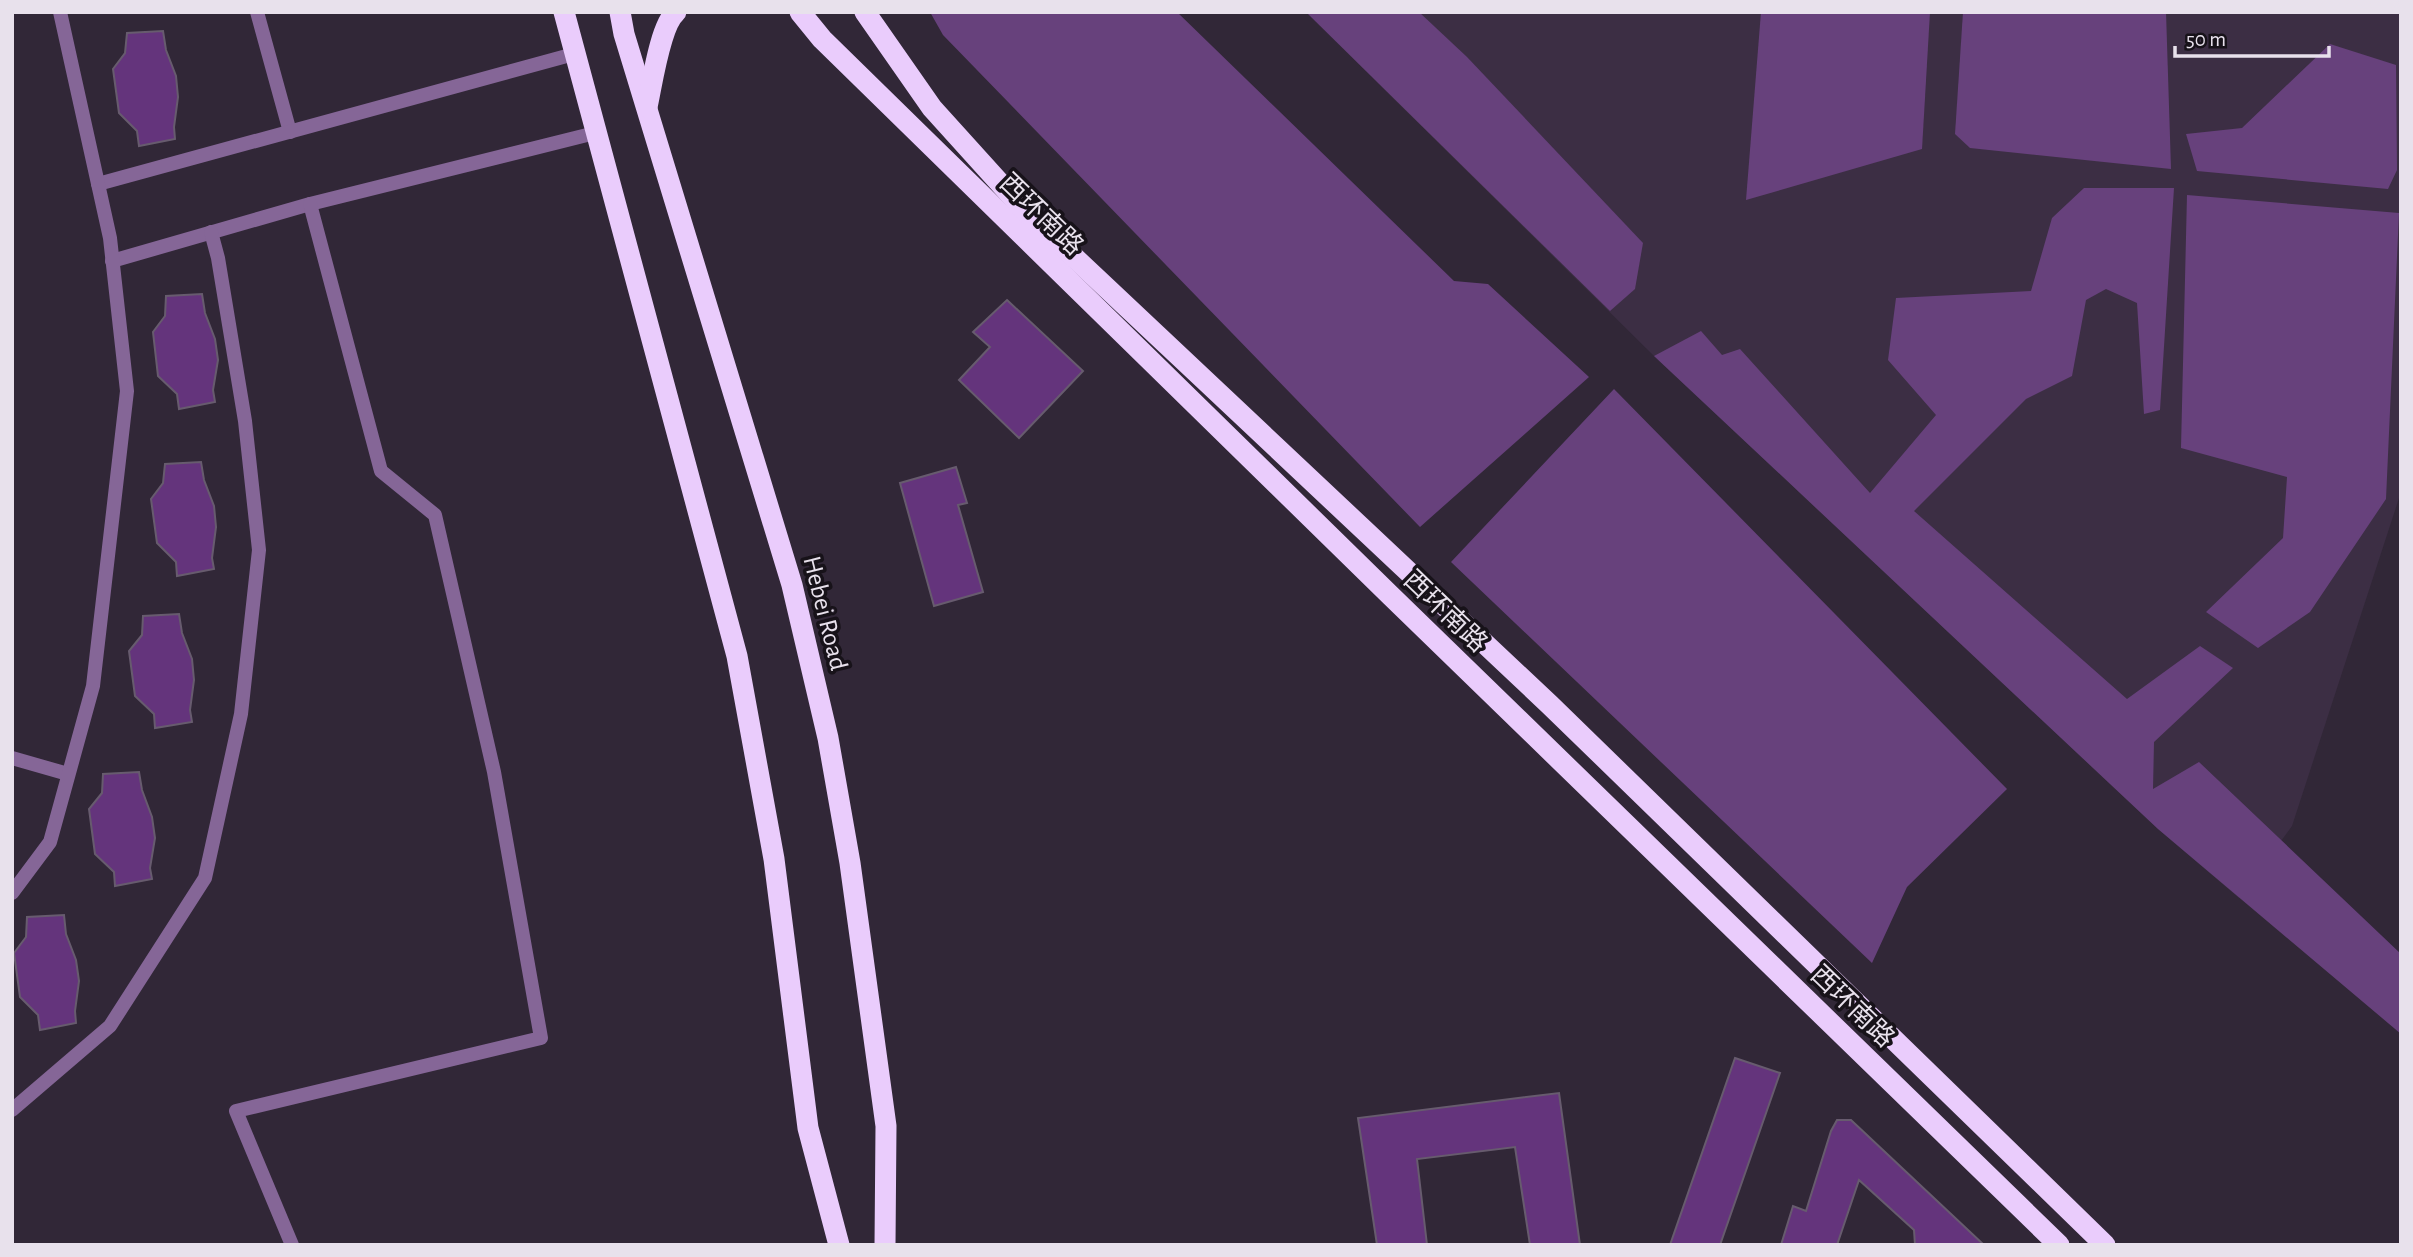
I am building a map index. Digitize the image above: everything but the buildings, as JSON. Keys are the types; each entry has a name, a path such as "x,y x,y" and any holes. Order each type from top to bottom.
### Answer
{"highway":[{"path":"564,12 737,656 774,859 808,1128 839,1245"},
{"name":"Hebei Road","path":"620,12 792,585 828,738 850,863 886,1126 885,1245"},
{"path":"647,109 659,47 670,17 676,12"},
{"path":"787,12 822,39"},
{"name":"西环南路","path":"800,12 822,39 2059,1245"},
{"name":"西环南路","path":"865,12 932,108 1026,212 1550,705 2105,1245"}],"street":[{"path":"12,894 50,842 93,686 127,391 110,238 60,12"},
{"path":"257,12 290,132"},
{"path":"98,184 574,54"},
{"path":"113,261 310,204 595,133"},
{"path":"292,1245 236,1111 541,1038 494,772 435,515 381,471 310,204"},
{"path":"12,1110 110,1026 205,878 242,714 259,550 243,408 218,258 211,232"},
{"path":"12,758 68,774"}],"shaded area":[{"path":"930,12 1177,12 1454,281 1488,284 1589,377 1420,527 943,35"},
{"path":"1306,12 2401,12 2401,492 2292,826 2239,898 2158,829 1654,356"},
{"path":"1306,12 1419,12 1467,57 1643,243 1635,289 1610,311"},
{"path":"1761,12 1930,12 1922,149 1746,200"},
{"path":"1963,12 2166,12 2171,169 1970,148 1955,134"},
{"path":"2330,44 2396,65 2397,170 2388,189 2197,171 2186,134 2242,128"},
{"path":"2084,188 2174,188 2160,410 2144,414 2137,303 2106,289 2086,300 2072,376 2026,399 1914,511 2127,699 2200,646 2233,668 2154,742 2153,789 2199,762 2401,954 2401,1034 2158,829 1654,356 1701,331 1722,355 1740,349 1870,493 1936,415 1888,360 1896,298 2031,291 2052,218"},
{"path":"2187,195 2399,213 2386,499 2310,612 2258,648 2206,612 2283,538 2287,477 2181,448"},
{"path":"1614,389 2007,789 1907,887 1872,963 1451,562"}]}
